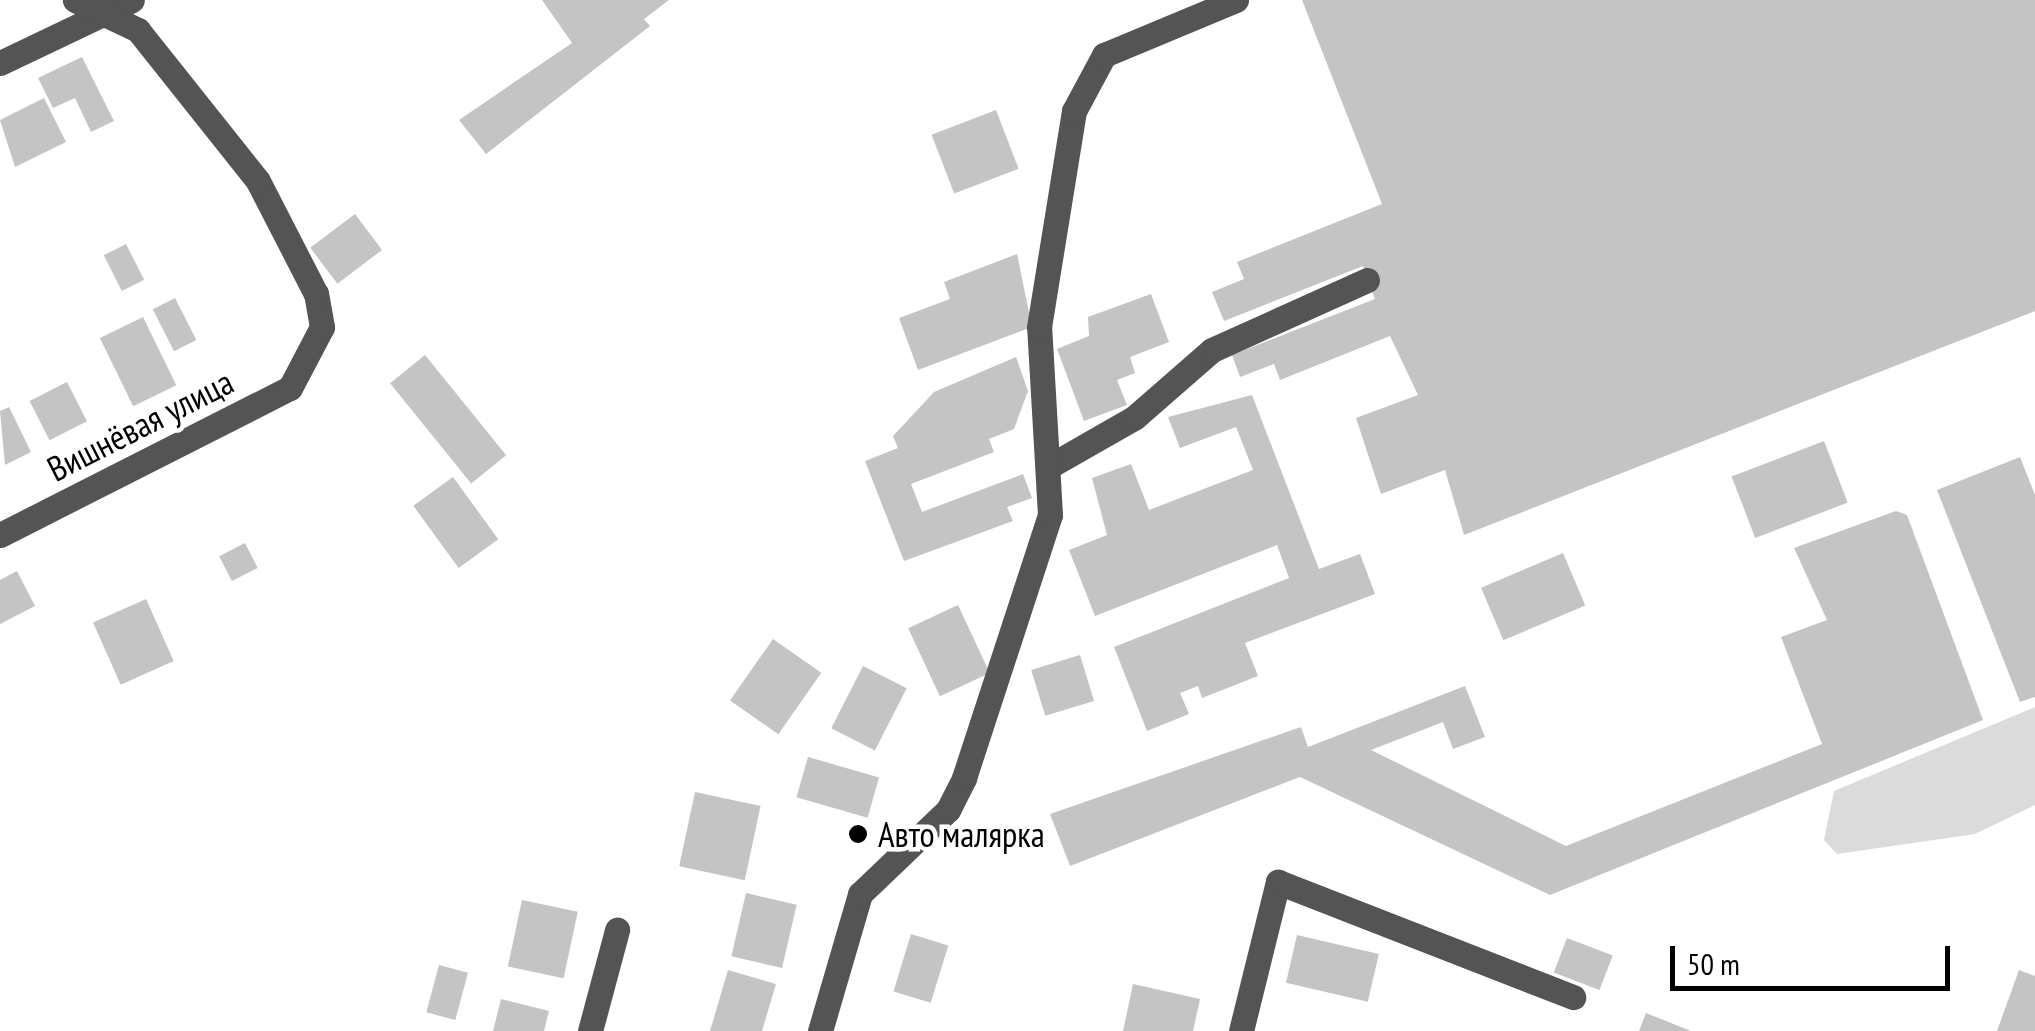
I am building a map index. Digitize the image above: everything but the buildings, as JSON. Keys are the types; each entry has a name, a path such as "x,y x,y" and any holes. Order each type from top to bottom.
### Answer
{"street":[{"path":"75,0 121,6"},
{"path":"820,1031 860,894 948,810 964,778 1050,515 1039,327 1074,112 1104,56 1236,0"},
{"path":"0,63 121,6"},
{"name":"Вишнёвая улица","path":"0,535 290,388 306,371 322,328 316,294 258,180 121,6"},
{"path":"1048,467 1134,418 1212,350 1367,280"},
{"path":"1241,1031 1278,882 1574,997"},
{"path":"590,1031 617,930"}],"shaded area":[{"path":"2035,707 2035,805 1975,834 1837,854 1824,840 1834,791"}],"place":[{"name":"Авто малярка","path":"858,834"}]}
